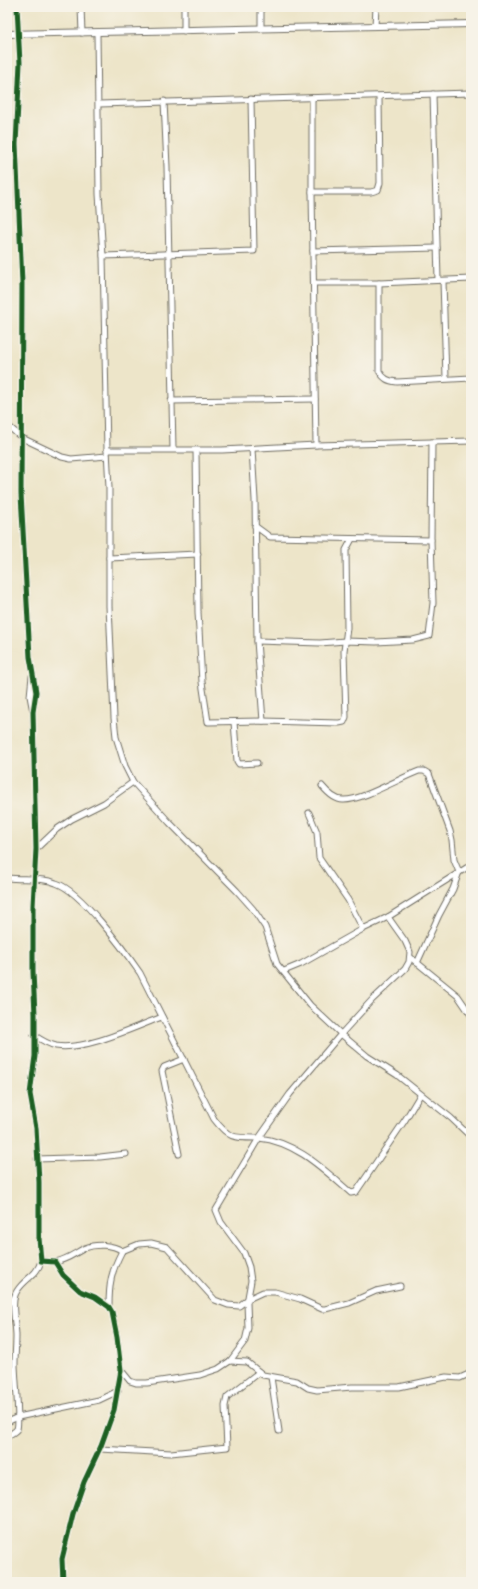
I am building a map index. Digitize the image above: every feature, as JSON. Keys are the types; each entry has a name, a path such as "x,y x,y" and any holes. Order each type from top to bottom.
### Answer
{"street":[{"path":"7,1436 15,1432 18,1417 15,1387 16,1336 14,1298 16,1292 24,1281 39,1269 41,1261 39,1243 39,1182 36,1128 30,1094 35,1056 32,906 36,849 33,712 36,692 32,673 21,494 22,438 20,384 22,283 16,144 20,63 17,34 17,7"},
{"path":"81,7 82,33"},
{"path":"184,7 184,31"},
{"path":"261,7 261,29"},
{"path":"375,26 376,7"},
{"path":"7,34 471,24"},
{"path":"97,33 114,718 116,737 125,766 133,782 169,822 237,891 253,910 265,927 277,964 310,1005 367,1056 397,1076 451,1118 471,1137"},
{"path":"99,104 164,101 379,97 471,93"},
{"path":"433,94 437,248 446,378"},
{"path":"312,192 371,192 378,190 380,184 379,97"},
{"path":"312,98 316,444"},
{"path":"103,256 254,251 252,99"},
{"path":"164,101 172,449"},
{"path":"313,251 437,248"},
{"path":"314,283 379,284 471,279"},
{"path":"379,284 379,371 383,378 388,381 397,382 446,378 471,378"},
{"path":"172,401 315,399"},
{"path":"7,425 22,438 62,457 71,459 107,453 172,449 196,450 316,444 471,441"},
{"path":"257,641 320,643 345,641 397,641 412,640 430,636 433,603 431,540 432,442"},
{"path":"252,448 257,641 263,721"},
{"path":"196,450 198,612 202,682 207,720 210,722 344,722 346,717 344,652 347,628 346,550 352,539"},
{"path":"255,526 270,537 431,540"},
{"path":"338,538 346,550"},
{"path":"109,558 198,554"},
{"path":"234,722 237,761 239,764 257,763"},
{"path":"322,786 333,797 341,800 354,799 419,771 429,774 450,831 454,860 459,872 453,889 439,915 417,963"},
{"path":"36,849 56,830 72,818 104,803 133,782"},
{"path":"309,813 317,832 319,858 348,900 363,929"},
{"path":"284,971 322,953 363,929 388,918 471,865"},
{"path":"7,878 55,882 61,885 77,896 126,952 140,972 202,1098 223,1131 232,1137 259,1138 283,1143 303,1154 337,1180 351,1193 353,1193 356,1192 405,1120 420,1095"},
{"path":"388,918 405,941 410,957 458,996 471,1015"},
{"path":"121,1370 130,1381 136,1383 147,1383 200,1375 212,1372 230,1361 245,1341 247,1333 246,1307 251,1281 244,1253 221,1222 216,1210 259,1138 290,1094 372,1000 405,969 410,957"},
{"path":"34,1035 54,1045 72,1045 94,1042 114,1036 162,1017"},
{"path":"179,1154 162,1071 164,1067 184,1059"},
{"path":"37,1159 100,1157 126,1154"},
{"path":"41,1261 55,1262 67,1259 86,1248 100,1245 115,1247 122,1250 138,1244 151,1243 167,1247 215,1300 228,1305 239,1306 248,1299 263,1292 275,1292 300,1299 322,1309 326,1309 349,1303 376,1291 400,1286"},
{"path":"63,1582 63,1554 73,1514 84,1482 100,1449 114,1410 118,1391 121,1370 117,1338 109,1307 109,1289 113,1269 122,1250"},
{"path":"55,1262 63,1275 80,1291 95,1297 109,1307"},
{"path":"7,1305 14,1298"},
{"path":"230,1361 247,1362 259,1372 271,1377 296,1381 308,1388 318,1390 399,1387 446,1377 460,1378 471,1373"},
{"path":"100,1449 171,1454 226,1447 224,1406 227,1397 259,1372"},
{"path":"271,1377 279,1431"},
{"path":"7,1422 18,1417 99,1400 118,1391"}],"cycle path":[{"path":"17,7 20,63 16,144 22,283 21,494 30,657 36,692 33,712 36,849 33,906 35,1056 30,1094 36,1128 39,1182 39,1238 41,1261 55,1262 63,1275 80,1291 95,1297 109,1307 112,1312 117,1337 121,1370 114,1410 101,1446 84,1482 73,1514 62,1559 63,1582"}]}
